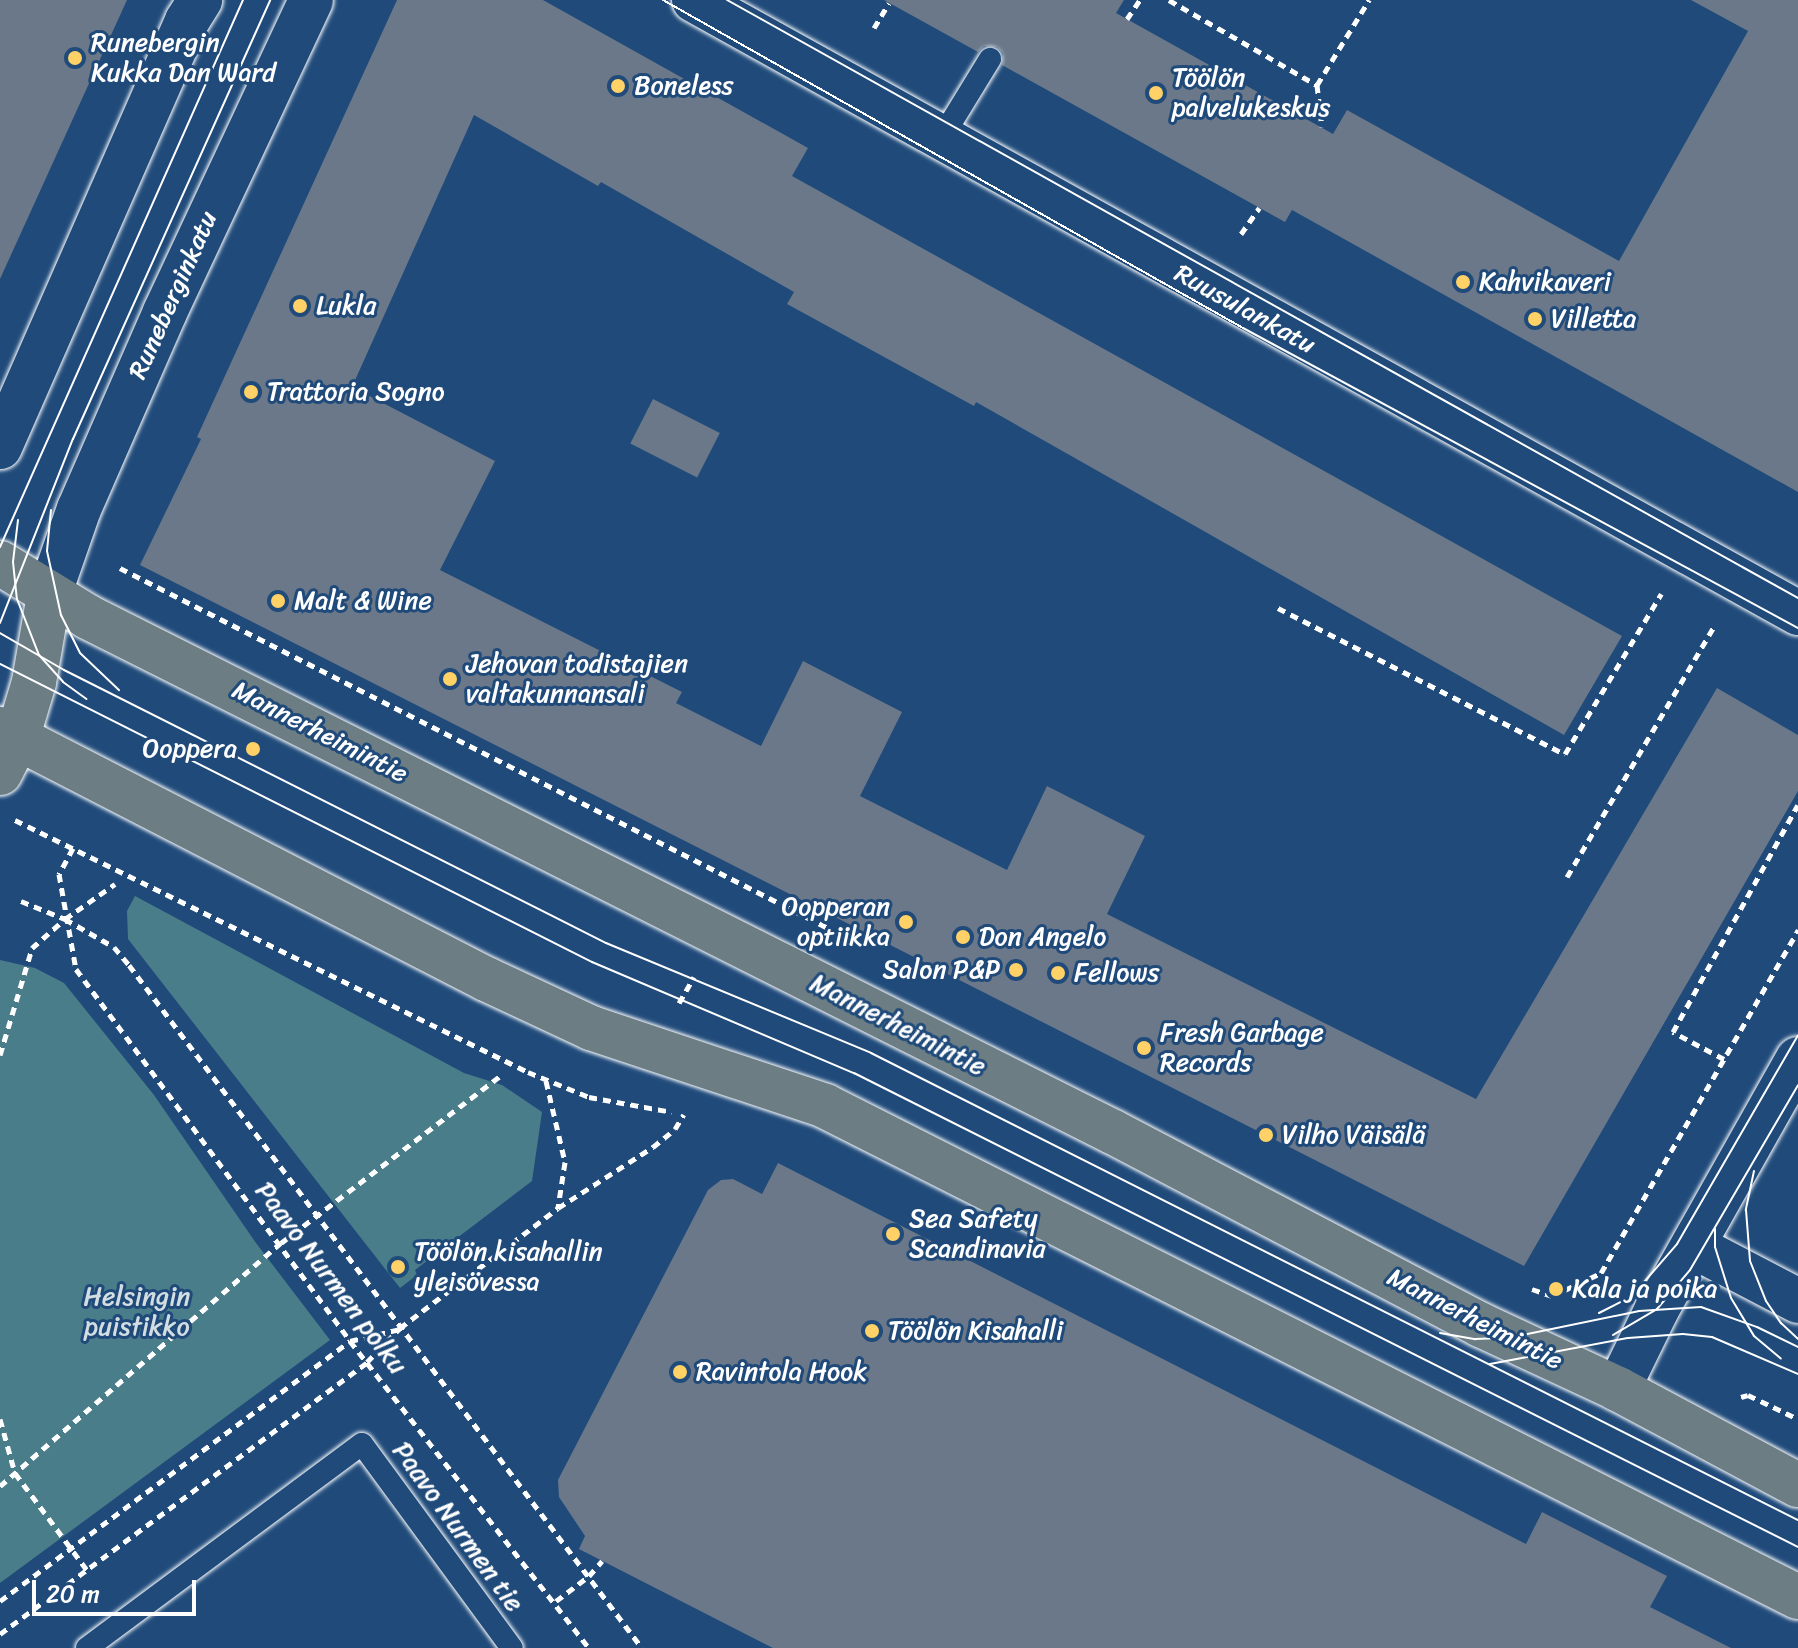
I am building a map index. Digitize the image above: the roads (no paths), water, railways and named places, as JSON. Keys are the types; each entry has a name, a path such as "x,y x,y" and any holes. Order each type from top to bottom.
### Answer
{"main road":[{"name":"Mannerheimintie","path":"0,563 49,595 1113,1132 1481,1325 1618,1389 1798,1485"},
{"path":"49,595 34,682 6,747 591,1028 825,1106 1798,1597"}],"street":[{"path":"0,447 182,33 200,0"},
{"name":"Runeberginkatu","path":"49,595 79,509 171,298 311,0"},
{"name":"Ruusulankatu","path":"694,0 1798,613"},
{"path":"1618,1389 1693,1246 1798,1059"},
{"path":"1693,1246 1798,1301"}],"lane":[{"path":"941,139 990,59"},
{"name":"Paavo Nurmen tie","path":"87,1648 362,1444 512,1648"}],"tram line":[{"path":"0,547 243,0"},
{"path":"0,623 73,439 270,0"},
{"path":"663,0 1243,328 1798,628"},
{"path":"727,0 1798,598"},
{"path":"51,510 47,551 61,615 80,653 119,690"},
{"path":"18,520 13,562 17,599 39,655 63,682 86,699"},
{"path":"0,633 64,670 606,943 871,1053 1798,1520"},
{"path":"0,664 592,962 854,1073 1798,1547"},
{"path":"1599,1313 1632,1296 1677,1244 1798,1035"},
{"path":"1613,1335 1657,1309 1690,1270 1798,1085"},
{"path":"1754,1171 1746,1210 1750,1261 1766,1301 1781,1323 1798,1339"},
{"path":"1715,1229 1715,1247 1731,1298 1754,1336 1781,1359"},
{"path":"1440,1333 1475,1339 1508,1338 1639,1311 1701,1307 1757,1327 1798,1347"},
{"path":"1490,1364 1628,1338 1683,1334 1712,1337 1798,1374"}],"place":[{"name":"Runebergin Kukka Dan Ward","path":"75,58"},
{"name":"Boneless","path":"618,86"},
{"name":"Töölön palvelukeskus","path":"1156,93"},
{"name":"Kahvikaveri","path":"1463,282"},
{"name":"Lukla","path":"300,306"},
{"name":"Villetta","path":"1535,319"},
{"name":"Trattoria Sogno","path":"251,392"},
{"name":"Malt & Wine","path":"278,601"},
{"name":"Jehovan todistajien valtakunnansali","path":"450,679"},
{"name":"Ooppera","path":"253,749"},
{"name":"Oopperan optiikka","path":"906,922"},
{"name":"Don Angelo","path":"963,937"},
{"name":"Salon P&P","path":"1016,970"},
{"name":"Fellows","path":"1058,973"},
{"name":"Fresh Garbage Records","path":"1144,1048"},
{"name":"Vilho Väisälä","path":"1266,1135"},
{"name":"Sea Safety Scandinavia","path":"893,1234"},
{"name":"Töölön kisahallin yleisövessa","path":"398,1267"},
{"name":"Kala ja poika","path":"1556,1289"},
{"name":"Töölön Kisahalli","path":"872,1331"},
{"name":"Ravintola Hook","path":"680,1372"}],"park label":[{"name":"Helsingin puistikko","path":"137,1312"}]}
